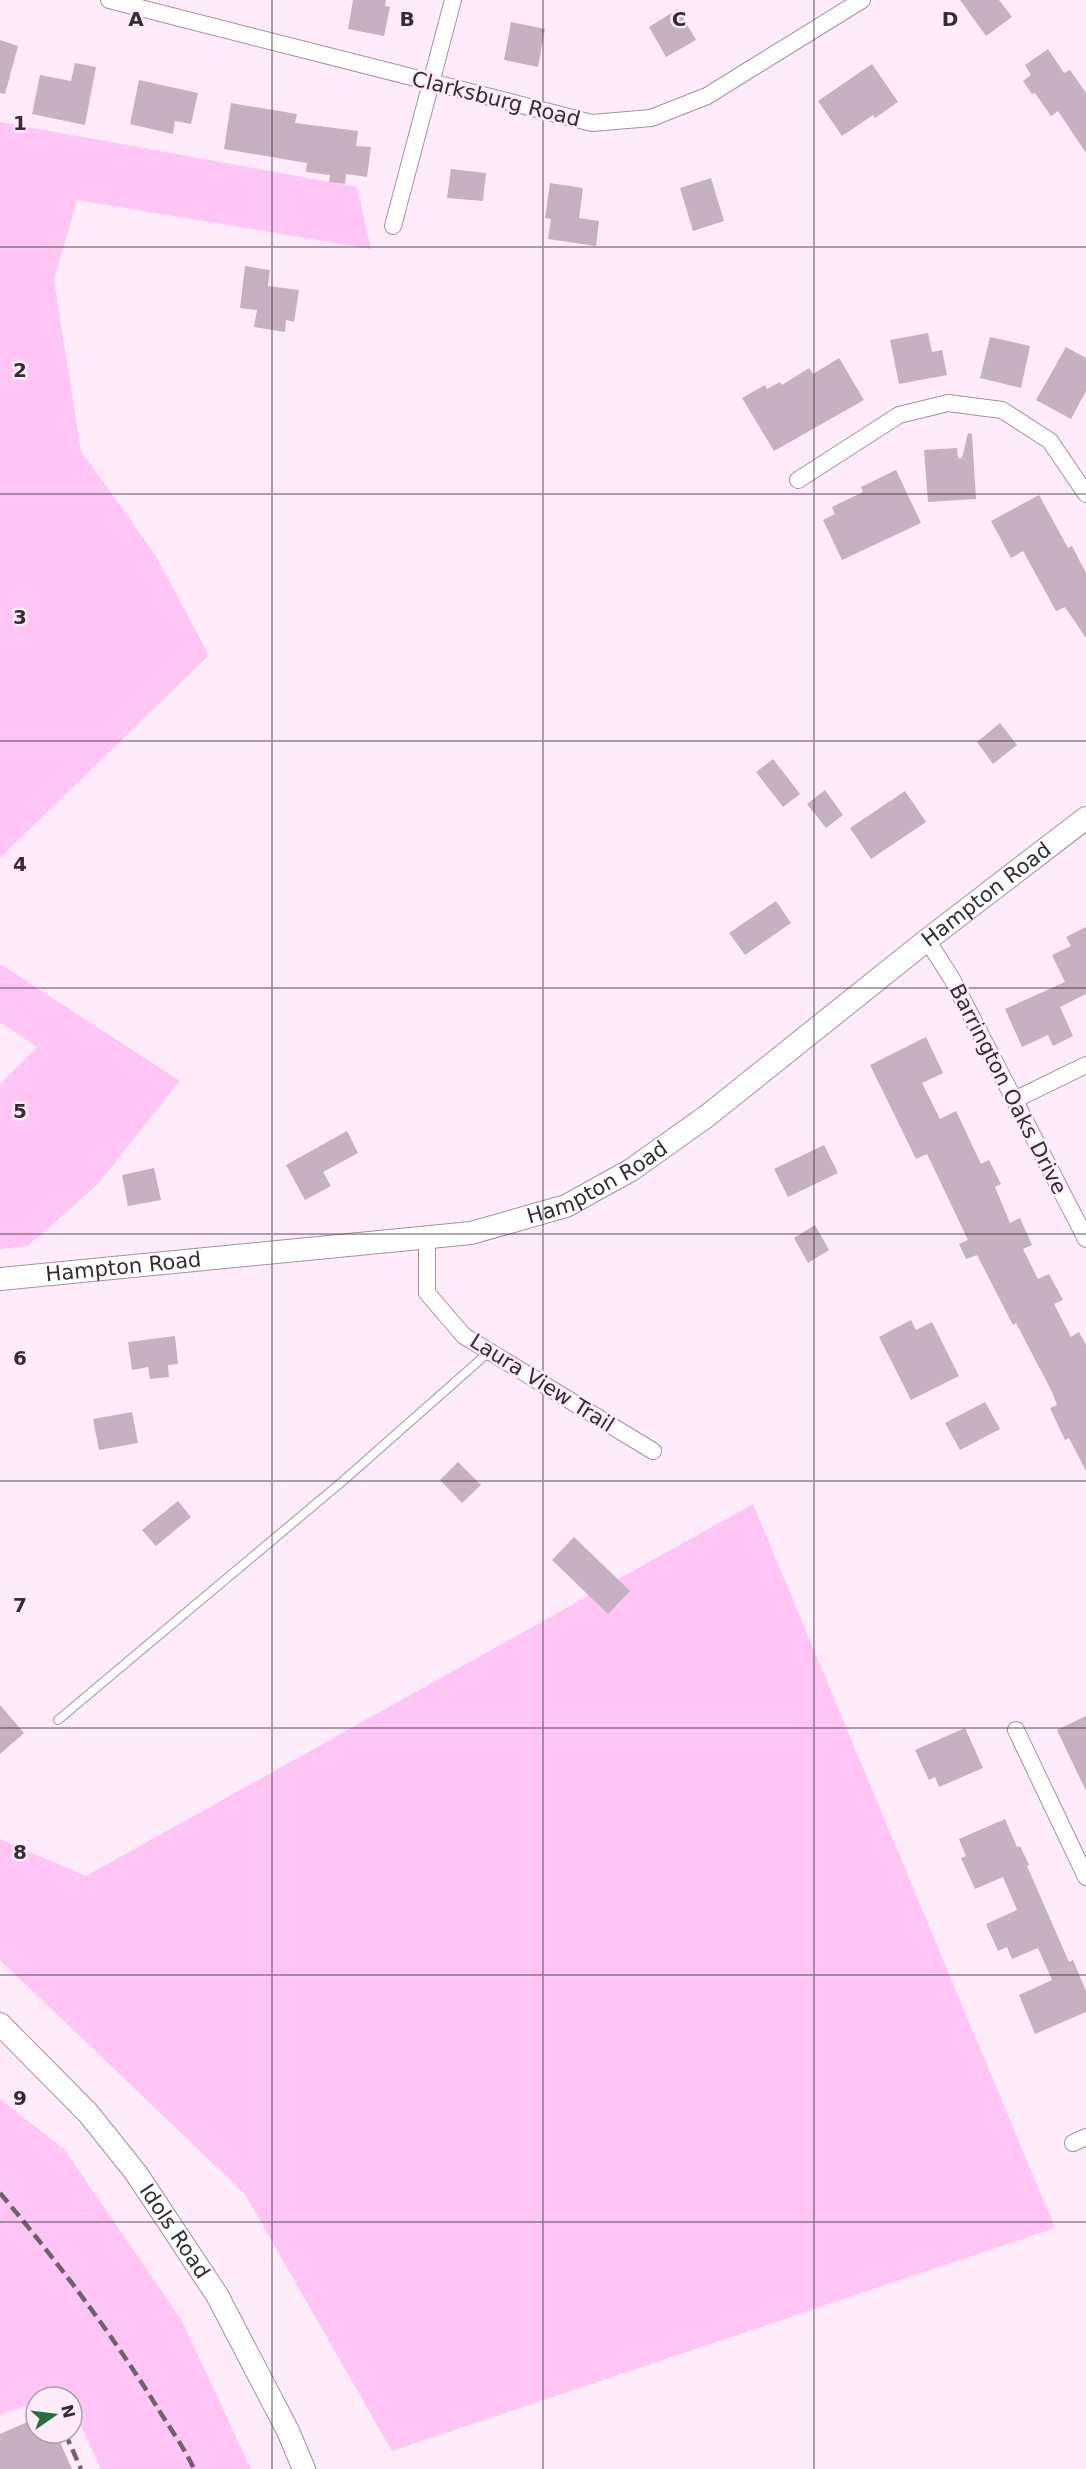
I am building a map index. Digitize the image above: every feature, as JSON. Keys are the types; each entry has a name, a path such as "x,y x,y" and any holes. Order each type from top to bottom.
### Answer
{"main road":[{"name":"Hampton Road","path":"0,1279 471,1233 566,1206 631,1170 716,1108 927,940 1086,818"},
{"name":"Idols Road","path":"0,2024 88,2113 149,2193 217,2295 283,2420 304,2469"}],"street":[{"name":"Clarksburg Road","path":"109,0 592,123 651,118 707,96 862,0"},
{"path":"393,226 453,0"},
{"path":"798,480 899,414 948,403 1002,410 1050,441 1086,494"},
{"name":"Barrington Oaks Drive","path":"927,940 952,979 1086,1239"},
{"path":"1014,1100 1086,1065"},
{"name":"Laura View Trail","path":"428,1238 428,1293 464,1336 653,1451"},
{"path":"1016,1730 1086,1877"}],"lane":[{"path":"58,1720 344,1480 489,1352"}],"shaded area":[{"path":"0,122 357,187 371,249 77,200 54,280 81,451 154,553 209,655 0,858"},
{"path":"0,964 180,1081 97,1185 28,1246 0,1249 0,1084 37,1047 0,1022"},
{"path":"753,1504 1055,2228 392,2451 245,2194 0,1960 0,1839 86,1876"},
{"path":"0,2099 64,2149 181,2319 251,2469 101,2469 84,2433 84,2385 24,2385 24,2406 0,2415"}],"building":[{"path":"353,0 386,0 385,6 390,7 384,36 348,29"},
{"path":"960,0 999,0 1012,17 986,36"},
{"path":"678,9 696,40 666,57 649,27"},
{"path":"511,22 545,29 538,67 504,60"},
{"path":"0,40 18,46 5,94 0,93"},
{"path":"1048,49 1064,73 1070,70 1086,93 1086,153 1058,111 1051,116 1035,93 1032,94 1023,81 1031,75 1025,65"},
{"path":"75,63 96,67 85,125 32,114 40,75 71,81"},
{"path":"872,64 898,102 875,118 873,115 842,136 818,101"},
{"path":"139,80 198,93 191,124 175,121 173,134 130,124"},
{"path":"231,103 297,114 295,123 358,131 356,146 371,147 367,177 346,174 345,184 329,182 330,175 306,172 307,163 224,149"},
{"path":"451,169 486,173 483,201 447,198"},
{"path":"711,178 724,221 693,231 680,188"},
{"path":"550,183 583,188 579,218 599,221 596,246 548,239 551,219 545,218"},
{"path":"245,266 270,270 268,286 299,290 294,322 286,320 285,332 254,327 257,310 240,308"},
{"path":"928,333 932,352 942,350 947,375 899,384 890,340"},
{"path":"990,337 1030,346 1021,388 980,378"},
{"path":"1066,347 1086,358 1086,391 1071,419 1036,400"},
{"path":"839,358 864,400 774,451 742,398 765,385 767,389 780,382 782,385 809,368 813,374"},
{"path":"968,433 972,434 976,499 928,502 924,450 957,448 958,458 962,458"},
{"path":"896,470 921,523 842,560 823,520 835,514 832,507 863,492 861,487"},
{"path":"1039,495 1068,548 1072,546 1086,573 1086,638 1065,607 1056,611 1023,551 1011,558 991,521"},
{"path":"1000,723 1017,745 993,764 977,742"},
{"path":"773,759 800,794 783,807 756,772"},
{"path":"825,790 843,815 826,828 807,804"},
{"path":"905,791 926,822 871,859 850,828"},
{"path":"776,901 791,923 745,955 729,933"},
{"path":"1086,927 1086,994 1060,1007 1073,1036 1053,1046 1048,1035 1022,1047 1005,1009 1065,982 1052,955 1071,946 1066,937"},
{"path":"926,1037 943,1073 922,1083 940,1119 956,1111 981,1164 989,1160 1001,1184 995,1187 1010,1223 1020,1218 1032,1245 1023,1249 1038,1279 1049,1274 1063,1300 1054,1304 1071,1337 1079,1332 1086,1345 1086,1471 1069,1438 1065,1440 1050,1408 1057,1405 1052,1392 1016,1323 1013,1325 977,1255 966,1259 959,1244 968,1240 927,1154 916,1159 870,1065"},
{"path":"347,1131 358,1153 323,1172 331,1186 305,1200 286,1165"},
{"path":"824,1145 838,1173 788,1197 774,1169"},
{"path":"154,1168 161,1200 128,1206 122,1175"},
{"path":"815,1225 829,1250 808,1263 794,1238"},
{"path":"911,1320 916,1330 932,1322 959,1376 911,1400 879,1337"},
{"path":"175,1336 178,1364 168,1365 169,1377 150,1379 148,1367 132,1370 128,1342"},
{"path":"985,1402 1000,1429 960,1450 945,1423"},
{"path":"132,1412 138,1443 99,1450 93,1419"},
{"path":"458,1462 481,1485 462,1503 440,1480"},
{"path":"178,1501 191,1517 156,1546 142,1530"},
{"path":"574,1537 630,1591 608,1614 552,1560"},
{"path":"0,1705 24,1733 0,1754"},
{"path":"1086,1716 1086,1791 1057,1730"},
{"path":"965,1728 983,1768 939,1787 935,1777 929,1780 915,1750"},
{"path":"1005,1819 1017,1847 1020,1846 1029,1865 1027,1866 1069,1962 1073,1960 1086,1991 1086,2012 1035,2034 1019,1995 1052,1980 1038,1948 1012,1959 1007,1947 998,1951 986,1924 1017,1910 1003,1877 975,1889 961,1858 966,1856 959,1839"},
{"path":"24,2423 24,2445 61,2445 72,2469 0,2469 0,2434"}],"railway":[{"path":"0,2193 42,2244 102,2324 181,2445 194,2469"},
{"path":"70,2445 81,2469"}]}
